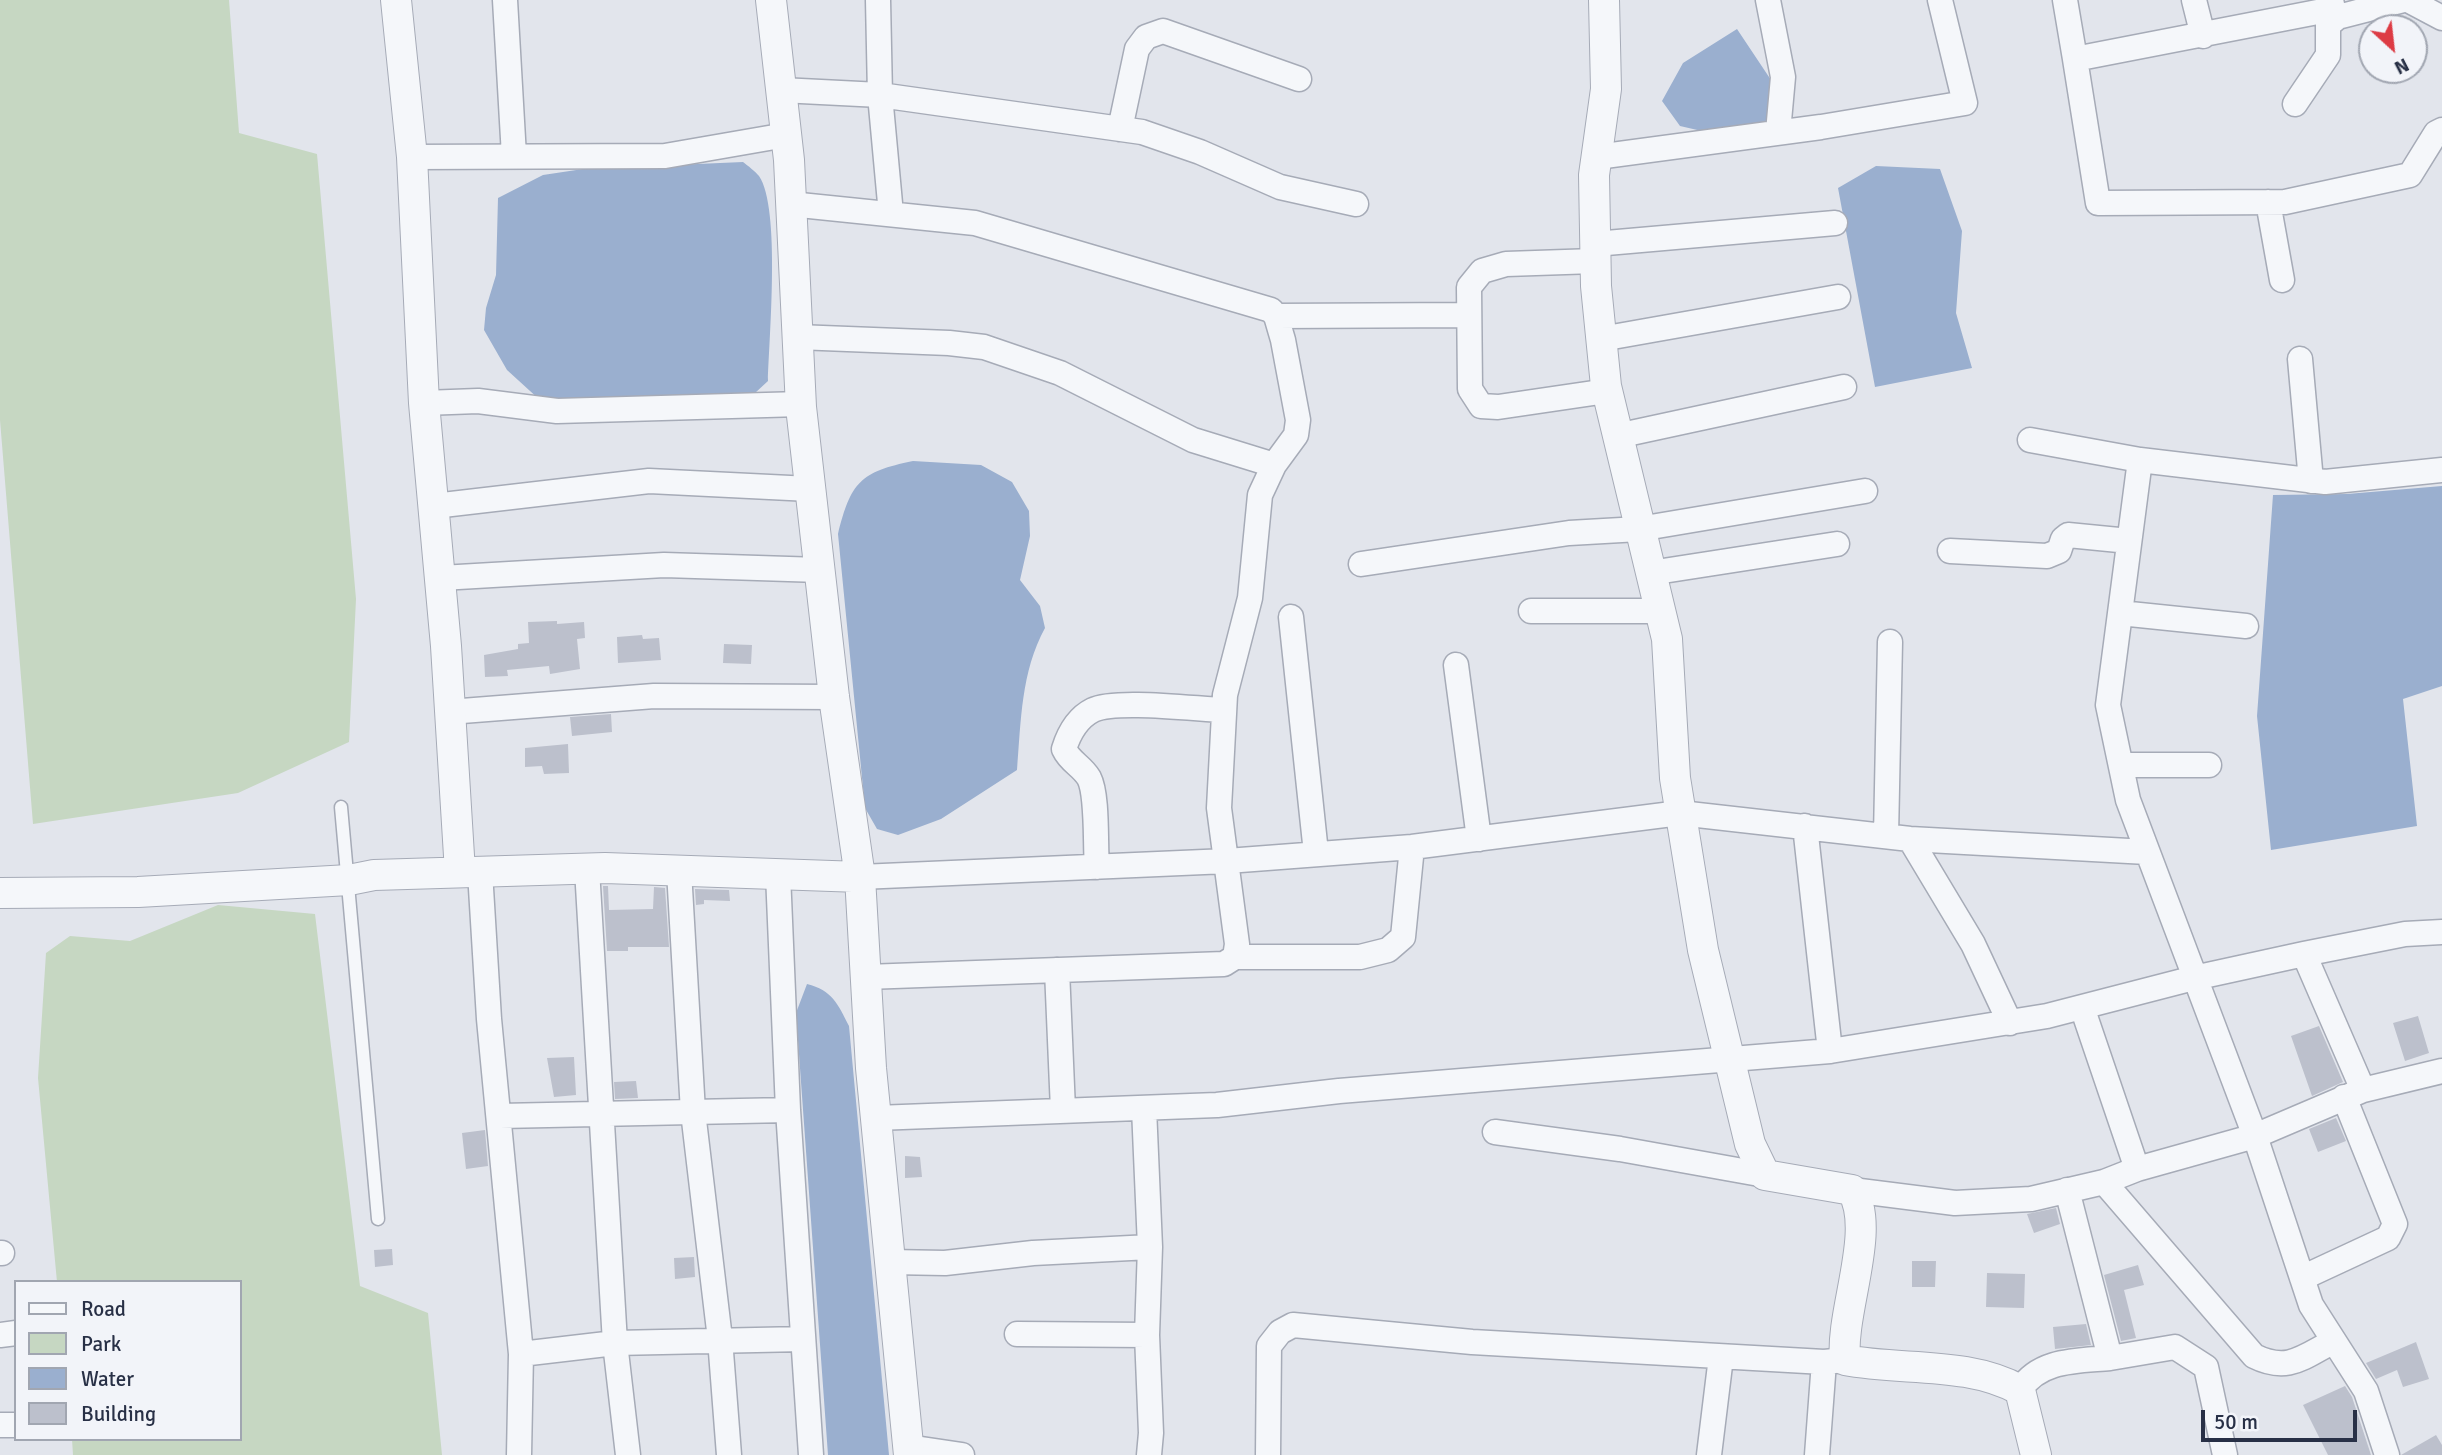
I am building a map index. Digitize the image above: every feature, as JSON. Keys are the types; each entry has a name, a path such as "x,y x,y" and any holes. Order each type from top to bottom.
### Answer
{"street":[{"path":"396,0 412,157 424,403 441,578 449,712 500,1116 521,1354 519,1455"},
{"path":"505,0 514,156"},
{"path":"771,0 786,135 801,404 834,696 860,877 876,1118 908,1451 962,1455"},
{"path":"878,0 880,95 891,214"},
{"path":"1604,0 1606,89 1597,157 1595,252 1607,391 1667,639 1675,778 1703,950 1750,1144 1766,1175"},
{"path":"1768,0 1783,78 1778,132"},
{"path":"1597,157 1965,103 1940,0"},
{"path":"2065,0 2098,204 2285,202 2410,175 2436,132 2442,130"},
{"path":"2194,0 2203,36"},
{"path":"2076,59 2333,9 2330,0"},
{"path":"2295,104 2328,55 2328,25 2338,17 2406,0 2442,18"},
{"path":"1120,129 1137,50 1146,37 1163,31 1299,79"},
{"path":"781,90 880,95 1142,132 1200,152 1280,187 1356,204"},
{"path":"412,157 664,156 786,135"},
{"path":"2268,202 2282,280"},
{"path":"790,204 975,223 1261,306 1276,316 1469,315"},
{"path":"1607,391 1498,407 1481,406 1470,389 1469,288 1482,271 1506,264 1835,223"},
{"path":"1601,339 1838,297"},
{"path":"1235,957 1237,944 1219,808 1224,710 1250,598 1260,495 1274,465 1296,435 1298,420 1276,316"},
{"path":"797,337 949,343 984,347 1060,373 1193,440 1274,465"},
{"path":"2300,359 2311,481"},
{"path":"1617,436 1844,387"},
{"path":"424,403 478,401 557,411 801,404"},
{"path":"2030,440 2140,460 2311,481 2442,470"},
{"path":"2140,460 2108,705 2128,800 2255,1136 2311,1305 2366,1391 2386,1455"},
{"path":"434,506 649,481 810,489"},
{"path":"1361,564 1569,533 1639,528 1865,491"},
{"path":"1950,551 2046,556 2059,551 2063,539 2068,535 2129,541"},
{"path":"1650,573 1838,544"},
{"path":"441,578 664,565 820,569"},
{"path":"1531,611 1660,611"},
{"path":"2120,613 2246,626"},
{"path":"1291,618 1316,853"},
{"path":"1890,642 1898,838 1973,944 2010,1023"},
{"path":"1456,665 1479,839"},
{"path":"449,712 654,696 834,696"},
{"path":"1097,867 1091,781 1082,768 1070,761 1065,749 1070,730 1092,710 1111,705 1224,710"},
{"path":"2121,765 2209,765"},
{"path":"0,893 138,892 349,880 374,875 470,872 587,869 860,877 1227,861 1412,847 1681,813 1898,838 2147,852"},
{"path":"1805,826 1830,1051"},
{"path":"866,976 1224,964 1235,957 1360,957 1388,950 1403,937 1412,847"},
{"path":"587,869 615,1343 628,1455"},
{"path":"679,871 693,1112 720,1339 729,1455"},
{"path":"778,874 788,1110 811,1455"},
{"path":"876,1118 1217,1105 1339,1091 1830,1051 2010,1023 2304,954 2405,934 2442,932"},
{"path":"2302,1278 2388,1238 2395,1224 2354,1093 2304,954"},
{"path":"1057,970 1063,1110"},
{"path":"2082,1007 2137,1169"},
{"path":"1495,1132 1620,1149 1852,1190 1955,1203 2031,1199 2104,1182 2137,1169 2255,1136 2354,1093 2442,1071"},
{"path":"1144,1108 1150,1247 1147,1335 1151,1433 1149,1455"},
{"path":"500,1116 788,1110"},
{"path":"2104,1182 2254,1356 2271,1365 2287,1365 2334,1341"},
{"path":"1817,1455 1835,1361 1843,1340 1859,1239 1859,1202 1852,1190"},
{"path":"2067,1190 2110,1358"},
{"path":"890,1262 945,1263 1033,1253 1150,1247"},
{"path":"1268,1455 1269,1346 1280,1332 1293,1325 1472,1342 1835,1361 1962,1371 2001,1380 2020,1390"},
{"path":"1017,1334 1147,1335"},
{"path":"521,1354 615,1343 803,1339"},
{"path":"2035,1455 2020,1390 2028,1377 2055,1364 2175,1347 2206,1367 2225,1455"},
{"path":"1709,1455 1721,1357"}],"lane":[{"path":"341,807 378,1219"}],"green space":[{"path":"0,0 229,0 239,133 317,154 356,599 349,742 238,793 33,824 0,420"},
{"path":"218,905 315,914 360,1286 428,1313 442,1455 73,1455 72,1441 242,1441 242,1280 57,1280 38,1078 46,953 70,936 130,941"}],"water":[{"path":"1737,29 1779,92 1762,129 1719,135 1680,126 1662,101 1683,63"},
{"path":"743,162 759,176 766,192 772,244 768,381 755,393 541,401 507,370 484,330 486,308 496,275 498,198 543,175 583,169"},
{"path":"1876,166 1940,169 1962,231 1956,313 1972,368 1875,387 1838,188"},
{"path":"913,461 981,465 1012,482 1029,511 1030,536 1020,580 1040,606 1045,628 1027,679 1017,770 941,819 898,835 877,829 865,808 838,534 848,502 860,482 881,470"},
{"path":"2442,486 2442,686 2403,699 2417,826 2271,850 2257,716 2273,495 2347,494"},
{"path":"807,984 823,990 833,999 849,1026 889,1455 828,1455 796,1013"}],"building":[{"path":"557,621 557,624 584,622 585,638 577,639 580,669 550,674 549,666 507,670 508,676 485,677 484,655 518,649 518,644 529,643 528,622"},
{"path":"642,635 643,639 659,638 661,660 618,663 617,637"},
{"path":"724,644 752,645 751,664 723,663"},
{"path":"611,714 612,732 572,736 570,717"},
{"path":"568,744 569,773 544,774 542,766 525,767 525,748"},
{"path":"603,886 608,886 609,910 653,909 654,887 665,888 669,947 628,947 628,951 607,951"},
{"path":"695,889 729,890 730,901 704,900 704,904 696,905"},
{"path":"2418,1016 2429,1053 2405,1061 2393,1023"},
{"path":"2319,1026 2343,1082 2312,1096 2291,1036"},
{"path":"574,1057 576,1095 554,1097 547,1058"},
{"path":"636,1081 638,1098 615,1099 614,1082"},
{"path":"2336,1118 2346,1141 2318,1152 2309,1129"},
{"path":"485,1130 488,1166 466,1169 462,1133"},
{"path":"905,1156 920,1157 922,1177 905,1178"},
{"path":"2056,1208 2060,1224 2034,1233 2027,1214"},
{"path":"392,1249 393,1265 375,1267 374,1250"},
{"path":"694,1257 695,1277 675,1279 674,1258"},
{"path":"1912,1261 1936,1261 1935,1287 1912,1287"},
{"path":"2138,1265 2144,1285 2124,1290 2136,1338 2121,1341 2104,1275"},
{"path":"1987,1273 2025,1274 2024,1308 1986,1307"},
{"path":"2086,1324 2091,1345 2055,1349 2053,1327"},
{"path":"2416,1342 2429,1379 2403,1387 2397,1370 2376,1379 2366,1363"},
{"path":"2345,1386 2352,1397 2371,1455 2328,1455 2303,1405"},
{"path":"2436,1435 2442,1445 2442,1455 2401,1455"}]}
